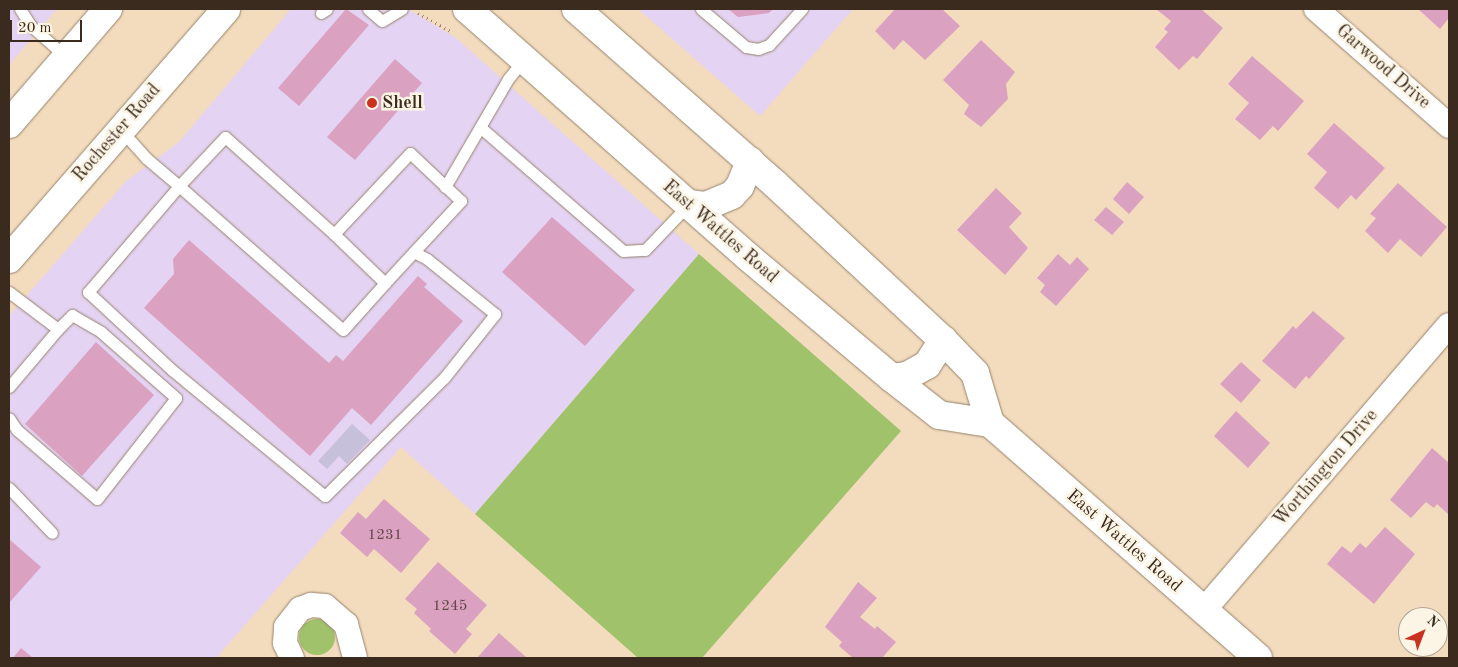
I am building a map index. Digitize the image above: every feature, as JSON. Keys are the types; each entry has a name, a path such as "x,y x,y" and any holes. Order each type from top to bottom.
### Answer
{"main road":[{"path":"11,117 108,9"},
{"name":"Rochester Road","path":"9,259 120,128 205,20 226,9"},
{"name":"East Wattles Road","path":"467,9 689,204 892,378 938,415 990,423 1258,658"},
{"path":"588,13 943,340 975,373 990,423"},
{"path":"689,204 706,206 732,195 740,186 750,161"},
{"path":"892,378 906,376 927,365 943,340"}],"street":[{"name":"Garwood Drive","path":"1316,9 1449,126"},
{"name":"Worthington Drive","path":"1203,611 1449,325"},
{"path":"292,658 285,642 286,627 300,610 311,605 325,606 342,619 351,636 356,658"}],"lane":[{"path":"20,9 31,26 66,58"},
{"path":"368,9 382,21 402,9"},
{"path":"701,9 746,47 758,49 769,45 802,9"},
{"path":"445,187 480,126 524,59"},
{"path":"480,126 623,252 645,250 689,204"},
{"path":"120,128 146,158 343,330 461,201 410,153 334,234"},
{"path":"385,283 334,234 225,137 88,292 172,370 325,496 444,378 495,314 427,259 414,252"},
{"path":"9,292 58,329"},
{"path":"9,387 72,315 129,354 176,398 97,499 17,430 9,418"},
{"path":"9,488 52,533"}],"path":[{"path":"412,9 460,36"}],"shaded area":[{"path":"9,9 57,9 9,65"},
{"path":"291,9 408,9 456,38 699,254 475,514 401,447 216,658 9,658 9,316 127,180 179,142"},
{"path":"638,9 853,9 760,116"},
{"path":"352,424 370,440 347,464 339,456 327,469 318,461"}],"green space":[{"path":"699,254 901,431 702,658 638,658 475,514"},
{"path":"317,619 329,625 335,637 329,649 317,655 305,649 299,637 305,625"}],"building":[{"path":"346,9 369,25 299,106 278,88"},
{"path":"728,9 773,9 769,13 738,17"},
{"path":"895,9 942,9 960,26 925,60 903,40 894,50 875,31"},
{"path":"1156,9 1201,9 1223,28 1197,59 1193,56 1179,70 1155,47 1168,32 1164,29 1171,21"},
{"path":"1418,9 1449,9 1449,18 1440,29"},
{"path":"981,40 1015,72 1006,84 1008,99 981,127 964,114 969,105 943,80"},
{"path":"1252,56 1304,101 1278,131 1273,126 1260,140 1235,119 1249,103 1228,84"},
{"path":"395,59 422,83 355,160 327,137"},
{"path":"1334,123 1385,168 1356,200 1351,195 1338,209 1314,188 1327,172 1307,154"},
{"path":"1127,182 1144,197 1129,214 1113,199"},
{"path":"1398,183 1447,227 1421,257 1400,239 1388,253 1365,231 1376,218 1370,214"},
{"path":"996,188 1022,213 1009,227 1028,248 1005,275 957,230"},
{"path":"1106,207 1124,222 1112,235 1094,220"},
{"path":"552,217 635,290 585,346 502,272"},
{"path":"189,240 329,363 336,355 343,361 418,276 427,284 424,287 463,321 371,425 352,408 310,456 144,308 174,274 173,259"},
{"path":"1058,254 1070,265 1077,257 1089,269 1056,306 1040,292 1045,285 1037,278"},
{"path":"1313,311 1345,338 1309,379 1306,376 1295,389 1262,361 1293,326 1296,329"},
{"path":"96,342 154,395 82,476 25,424"},
{"path":"1241,362 1261,380 1241,403 1220,384"},
{"path":"1236,411 1270,443 1248,468 1214,436"},
{"path":"1432,448 1449,463 1449,515 1437,504 1434,508 1426,502 1411,518 1390,500"},
{"path":"384,499 430,539 401,573 374,549 367,557 340,533 358,512 366,519"},
{"path":"1385,527 1415,554 1374,604 1327,564 1342,546 1351,553 1360,543 1366,548"},
{"path":"9,539 41,567 9,603"},
{"path":"438,562 487,605 466,629 472,634 455,654 429,631 431,629 414,613 417,609 405,599"},
{"path":"858,582 877,598 860,617 875,629 877,626 896,642 882,658 853,658 839,646 842,642 825,627"},
{"path":"499,633 527,658 477,658"},
{"path":"21,648 33,658 13,658"}],"place":[{"name":"Shell","path":"372,103"}]}
